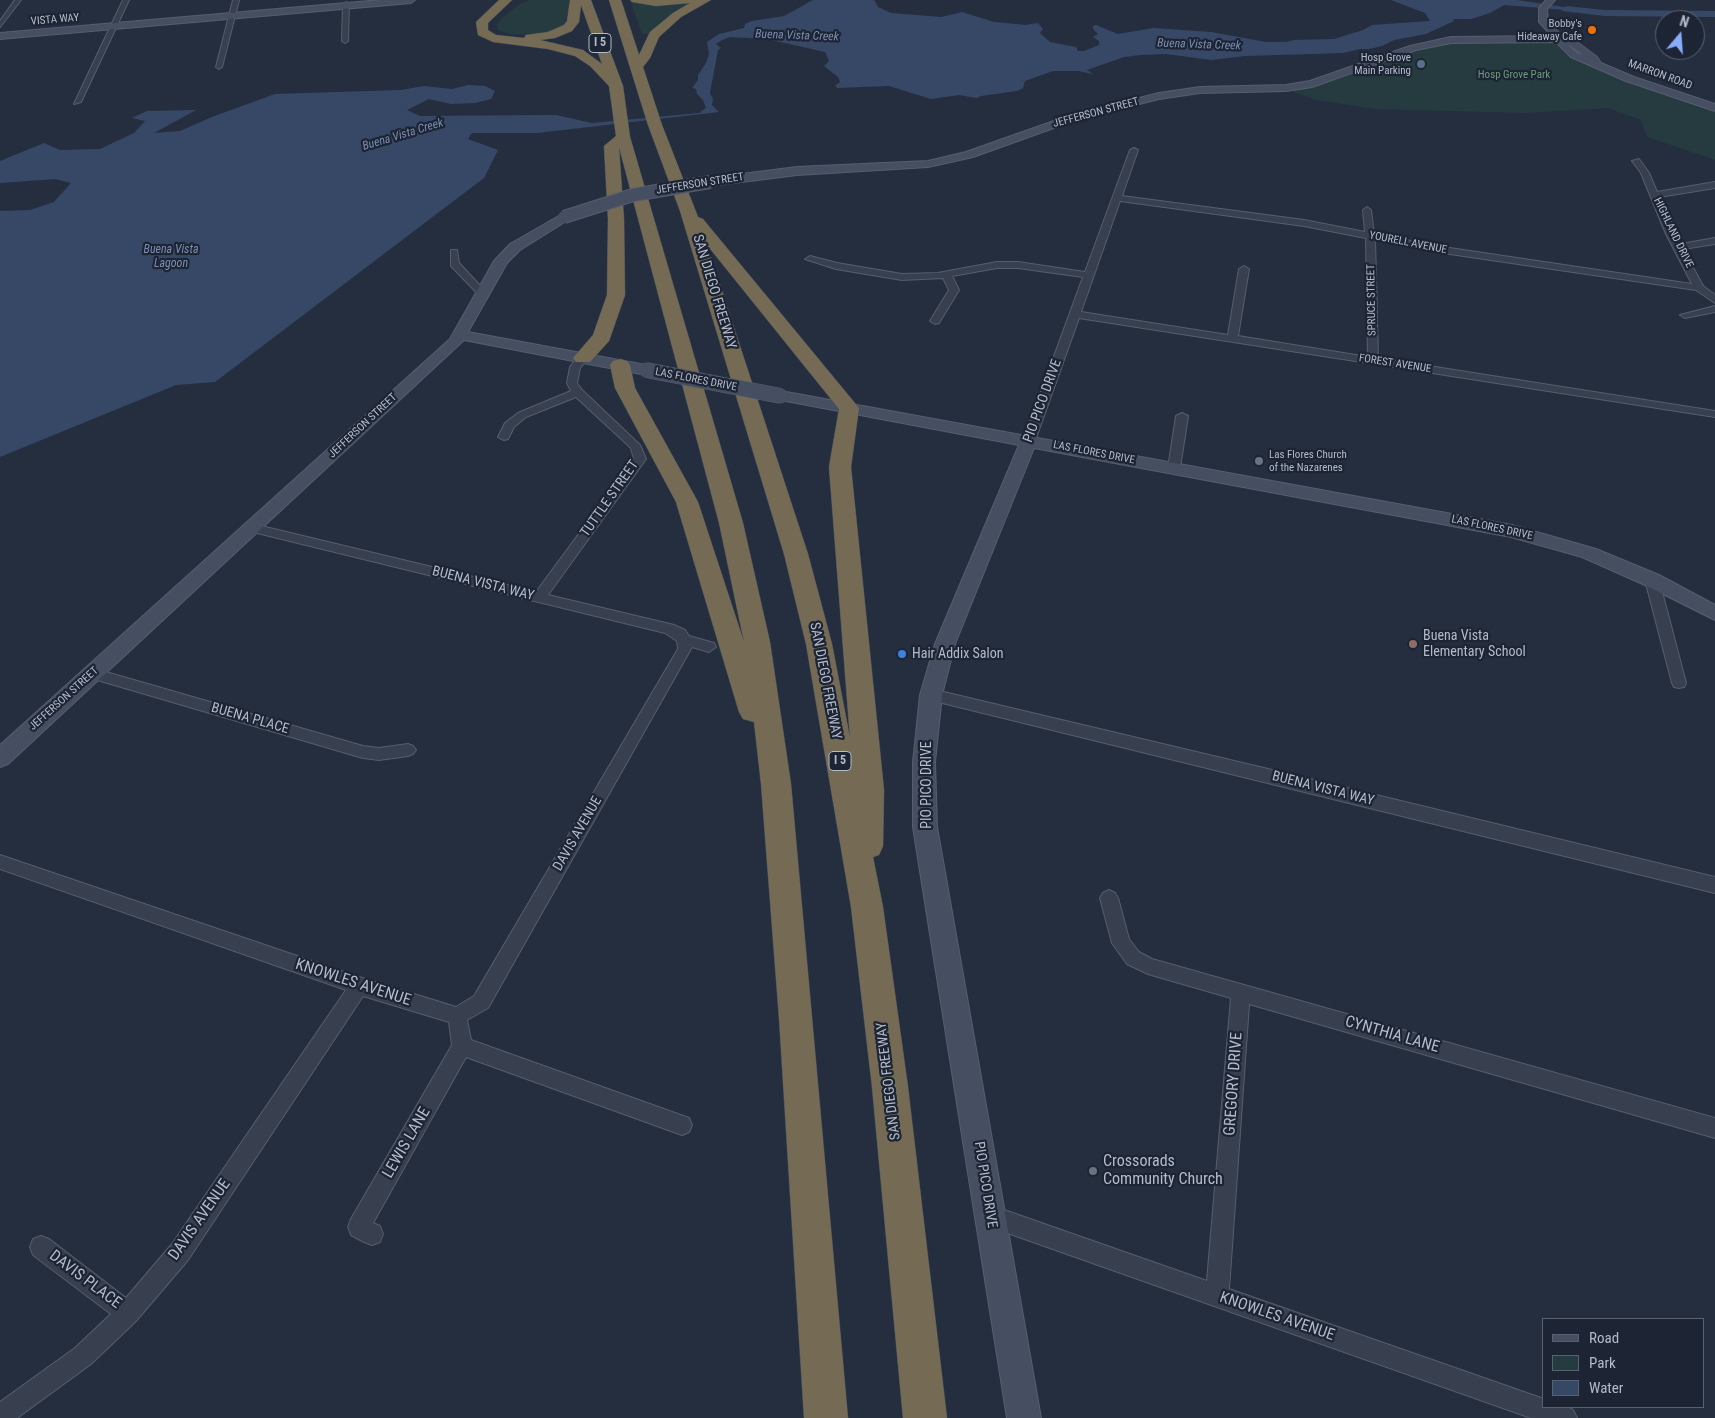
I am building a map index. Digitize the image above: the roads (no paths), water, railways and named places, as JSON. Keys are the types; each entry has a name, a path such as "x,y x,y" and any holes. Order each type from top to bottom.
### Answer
{"highway":[{"path":"511,3 491,23 492,31 511,38 541,37 568,28 573,22 576,0"},
{"name":"I 5","path":"585,0 616,86 621,126 731,523 757,642 776,784 796,1018 826,1418"},
{"name":"SAN DIEGO FREEWAY","path":"615,0 653,118 688,211 796,554 819,644 867,907 890,1087 925,1418"},
{"path":"636,0 668,3 690,0"},
{"path":"637,66 644,58 654,35 677,15 705,0"},
{"path":"511,3 482,22 482,32 493,38 549,46 579,53 594,63 616,86"},
{"path":"583,358 602,337 616,295 616,219 611,146 621,126"},
{"path":"688,211 849,408 840,467 869,790 867,907"},
{"path":"620,365 625,388 687,502 776,784"}],"main road":[{"name":"VISTA WAY","path":"0,36 385,0"},
{"name":"VISTA WAY","path":"343,3 411,0"},
{"path":"1550,0 1543,12 1544,22 1560,39"},
{"name":"MARRON ROAD","path":"1560,39 1561,44 1574,55 1657,88 1715,108"},
{"name":"JEFFERSON STREET","path":"0,758 253,528 460,335 501,261 515,247 564,217 633,195 710,182 797,171 928,164 969,155 1072,118 1159,96 1200,90 1286,88 1312,84 1413,48 1451,40 1560,39"},
{"name":"LAS FLORES DRIVE","path":"460,335 1512,531 1589,553 1652,580 1715,613"},
{"name":"PIO PICO DRIVE","path":"1024,1418 925,826 924,762 931,695 945,644 1029,441"}],"street":[{"path":"0,26 18,0"},
{"path":"77,102 126,0"},
{"path":"219,67 236,0"},
{"path":"343,3 345,41"},
{"name":"PIO PICO DRIVE","path":"1029,441 1134,150"},
{"name":"HIGHLAND DRIVE","path":"1636,161 1645,173 1671,234 1680,247 1699,288 1715,300"},
{"path":"1654,195 1715,185"},
{"name":"YOURELL AVENUE","path":"1117,198 1304,224 1443,250 1699,288"},
{"name":"SPRUCE STREET","path":"1367,210 1370,235 1373,360"},
{"path":"1680,247 1715,242"},
{"path":"454,252 454,264 482,293"},
{"path":"810,259 836,266 902,277 946,274 997,265 1018,265 1089,275"},
{"path":"1233,338 1244,269"},
{"path":"935,321 954,290 946,274"},
{"path":"1685,314 1715,309"},
{"name":"FOREST AVENUE","path":"1075,314 1715,414"},
{"path":"504,437 509,425 522,415 577,392 572,383 575,367 583,358"},
{"name":"TUTTLE STREET","path":"539,598 640,459 636,448 577,392"},
{"path":"1174,468 1182,416"},
{"name":"BUENA VISTA WAY","path":"253,528 669,629 680,634 684,640 709,647"},
{"path":"1652,580 1679,682"},
{"name":"DAVIS AVENUE","path":"457,1016 481,1002 685,649 684,640"},
{"name":"BUENA PLACE","path":"92,673 364,752 379,754 408,750"},
{"name":"BUENA VISTA WAY","path":"931,695 1715,885"},
{"name":"KNOWLES AVENUE","path":"0,862 359,986 457,1016"},
{"name":"CYNTHIA LANE","path":"1109,898 1121,943 1133,958 1148,966 1715,1128"},
{"name":"DAVIS AVENUE","path":"0,1418 14,1405 83,1356 128,1313 180,1252 359,986"},
{"name":"GREGORY DRIVE","path":"1217,1296 1241,992"},
{"path":"457,1016 462,1046 682,1125"},
{"name":"LEWIS LANE","path":"372,1234 359,1227 462,1046"},
{"name":"KNOWLES AVENUE","path":"990,1216 1565,1418"},
{"name":"DAVIS PLACE","path":"41,1247 128,1313"}],"water":[{"name":"Buena Vista Lagoon","path":"813,0 874,0 878,7 891,13 941,17 962,12 994,22 1026,25 1038,23 1043,29 1040,33 1050,42 1076,47 1078,51 1084,51 1099,45 1099,41 1093,37 1098,34 1093,29 1093,26 1096,25 1118,34 1154,28 1211,32 1266,42 1286,42 1334,39 1363,30 1372,25 1430,21 1425,13 1391,0 1517,0 1604,13 1504,5 1490,13 1471,19 1453,19 1454,21 1426,34 1394,40 1382,46 1369,49 1343,53 1245,56 1211,60 1166,54 1124,57 1087,70 1093,74 1078,71 1053,71 1025,81 1023,88 1017,91 977,98 959,95 931,99 889,86 837,88 835,86 840,82 838,77 824,66 829,61 825,52 767,39 730,37 716,44 721,48 718,50 710,93 713,99 712,105 719,112 537,133 472,133 468,139 498,150 484,178 215,382 176,385 0,457 0,211 30,210 54,202 71,183 55,179 0,183 0,161 44,143 60,150 100,149 134,133 145,121 132,118 147,111 196,110 154,133 180,131 275,94 401,90 424,86 452,89 468,85 485,86 495,91 491,99 475,103 451,104 429,99 407,110 420,116 556,115 592,123 699,113 706,108 696,89 692,88 698,80 698,75 706,63 709,54 707,42 719,34 744,28 745,24 752,21 784,16"}],"waterway":[{"name":"Buena Vista Creek","path":"1567,9 1604,13 1715,14"}],"place":[{"name":"Bobby's Hideaway Cafe","path":"1592,30"},
{"name":"Hosp Grove Main Parking","path":"1421,64"},
{"name":"Las Flores Church of the Nazarenes","path":"1259,461"},
{"name":"Buena Vista Elementary School","path":"1413,644"},
{"name":"Hair Addix Salon","path":"902,654"},
{"name":"Crossorads Community Church","path":"1093,1171"}],"park label":[{"name":"Hosp Grove Park","path":"1514,75"}]}
